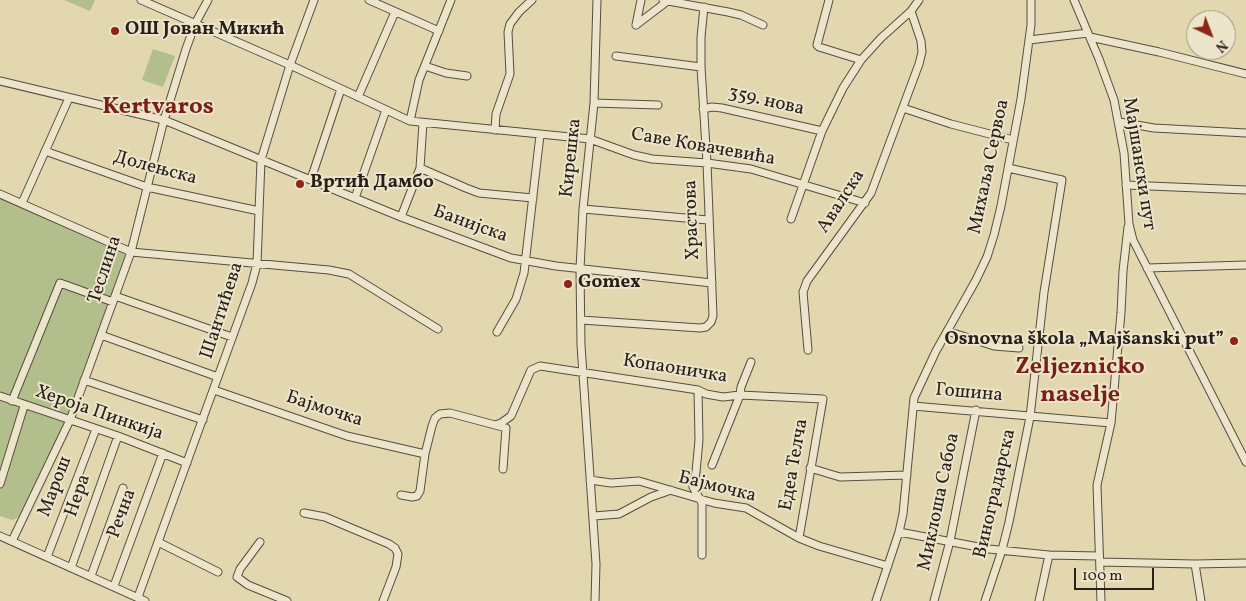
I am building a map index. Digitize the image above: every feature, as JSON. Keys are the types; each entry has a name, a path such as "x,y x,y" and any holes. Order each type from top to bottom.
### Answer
{"street":[{"name":"Саве Ковачевића","path":"141,0 410,120 590,139 652,159 707,163 751,169 865,203"},
{"name":"Теслина","path":"12,541 57,452 101,335 131,252 164,120 186,49 195,24 208,0"},
{"name":"Шантићева","path":"138,596 252,283 257,264 261,160 290,65 314,0"},
{"path":"370,0 439,32"},
{"path":"410,120 419,80 451,0"},
{"path":"495,130 496,114 510,74 508,32 510,24 532,0"},
{"name":"Кирешка","path":"594,601 596,564 594,516 582,372 580,269 583,209 594,103 597,0"},
{"path":"641,0 636,25 667,0 741,15 763,25"},
{"path":"829,0 817,45 861,60"},
{"path":"791,220 822,132 843,88 861,60 911,11 919,0"},
{"name":"Михаља Сервоа","path":"876,601 899,532 904,507 913,406 918,386 987,257 1001,206 1029,40 1031,0"},
{"name":"Мајшански пут","path":"1074,0 1107,78 1119,122 1124,153 1129,224 1133,240 1246,462"},
{"name":"Храстова","path":"704,7 701,37 701,68 712,282"},
{"name":"Авалска","path":"808,350 804,292 807,281 865,203 878,177 919,64 922,52 921,41 911,11"},
{"path":"358,97 395,12"},
{"path":"1029,40 1089,35 1246,74"},
{"path":"616,56 701,68"},
{"path":"425,66 446,73 467,76"},
{"name":"Банијска","path":"0,81 164,120 355,198 498,253 525,260 580,269 712,282"},
{"path":"311,179 341,89"},
{"path":"22,203 69,98"},
{"path":"594,103 658,105"},
{"name":"359. нова","path":"703,109 712,107 722,108 822,132"},
{"path":"903,108 951,124 1013,140"},
{"path":"355,198 386,110"},
{"path":"401,216 420,168 423,122"},
{"path":"1119,122 1144,127 1246,133"},
{"path":"497,332 521,287 540,135"},
{"name":"Долењска","path":"46,150 147,187 259,210"},
{"path":"420,168 480,193 533,198"},
{"name":"Виноградарска","path":"985,601 1002,550 1016,491 1030,417 1044,292 1062,180 1008,168"},
{"path":"1126,185 1246,190"},
{"path":"0,194 131,252 329,270 349,274 438,329"},
{"path":"583,209 708,220"},
{"path":"1101,601 1097,485 1111,423 1123,270 1129,224"},
{"path":"1147,268 1246,265"},
{"path":"580,320 706,327 711,322 713,316 712,282"},
{"path":"12,401 60,283 232,337"},
{"path":"947,331 994,346 1019,348"},
{"path":"101,335 218,377"},
{"path":"712,465 751,362"},
{"path":"503,468 507,420 529,374 535,367 540,366 582,372"},
{"name":"Копаоничка","path":"582,372 698,390 706,394 723,397 740,395 823,398"},
{"path":"84,380 203,420"},
{"name":"Бајмочка","path":"214,390 346,436 425,454"},
{"path":"698,390 699,440 693,488 702,503 702,555"},
{"name":"Хероја Пинкија","path":"0,396 24,406 118,436 188,463"},
{"name":"Едеа Телча","path":"799,538 823,398"},
{"path":"0,484 24,406"},
{"name":"Гошина","path":"913,406 1111,423"},
{"name":"Миклоша Сабоа","path":"934,601 950,541 976,410"},
{"path":"401,495 417,496 420,491 425,454 435,418 440,414 450,412 506,428"},
{"path":"495,425 507,420"},
{"name":"Марош","path":"47,557 96,429"},
{"name":"Нера","path":"71,568 118,436"},
{"name":"Речна","path":"114,586 163,453"},
{"path":"810,468 840,477 907,475"},
{"path":"590,480 611,483 639,481 671,490"},
{"path":"91,576 124,488"},
{"name":"Бајмочка","path":"594,516 619,514 651,497 671,490 746,508 799,538 819,546 888,566"},
{"path":"304,513 325,517 390,544 395,548 398,554 396,567 383,601"},
{"path":"899,532 1002,550 1050,555 1195,564 1246,563"},
{"path":"0,536 138,596 145,601"},
{"path":"158,542 218,572"},
{"path":"260,542 237,574 239,580 287,601"},
{"path":"1039,601 1050,555"},
{"path":"1195,564 1201,601"}],"green space":[{"path":"64,0 95,0 90,11"},
{"path":"153,49 175,56 163,87 142,80"},
{"path":"0,196 129,252 70,417 22,516 12,520 0,516"}],"place":[{"name":"ОШ Јован Микић","path":"115,31"},
{"name":"Вртић Дамбо","path":"300,184"},
{"name":"Gomex","path":"568,284"},
{"name":"Osnovna škola „Majšanski put”","path":"1234,341"}],"district":[{"name":"Kertvaros","path":"158,109"},
{"name":"Zeljeznicko naselje","path":"1080,383"}]}
